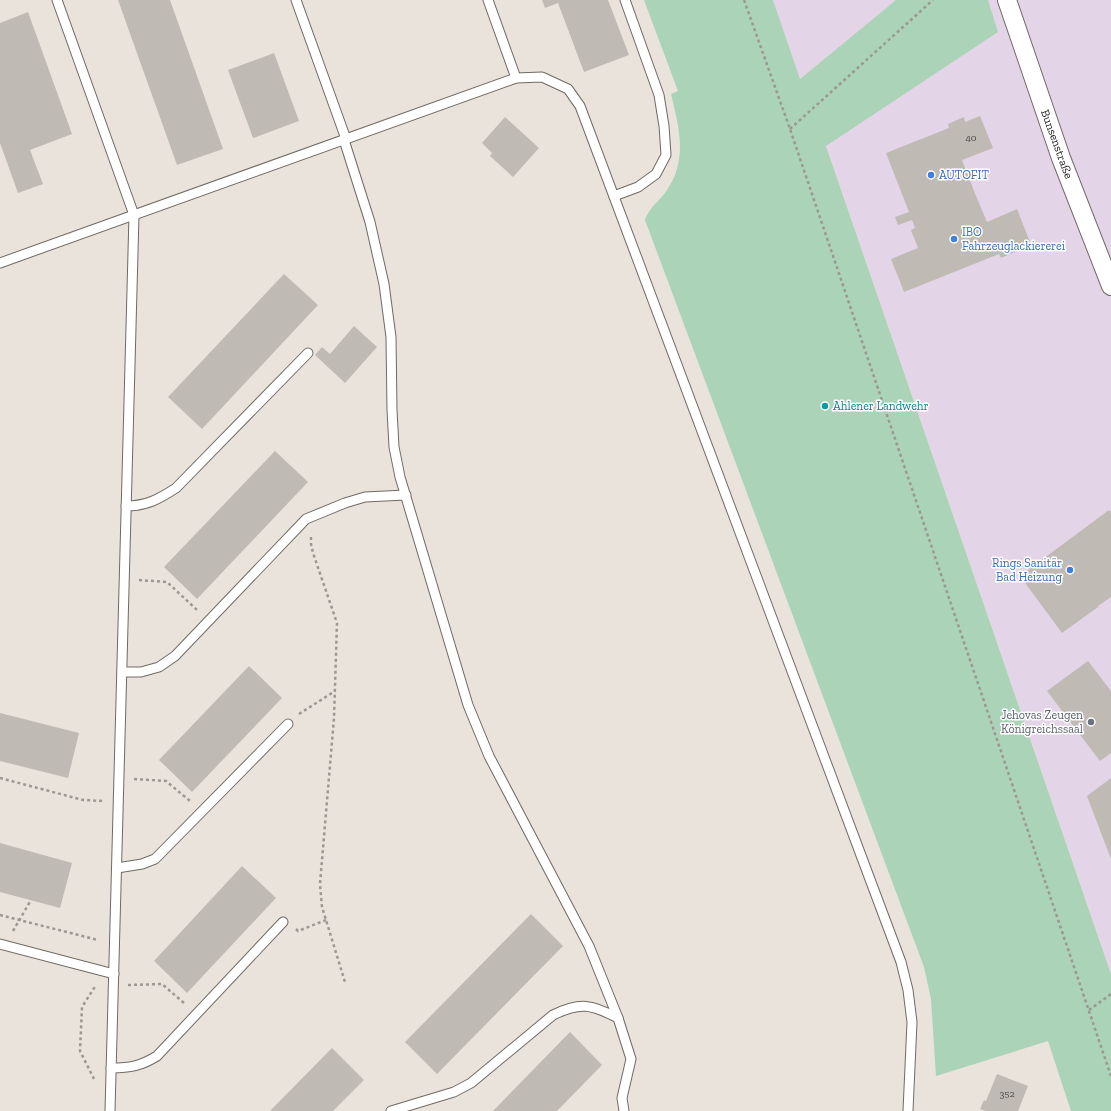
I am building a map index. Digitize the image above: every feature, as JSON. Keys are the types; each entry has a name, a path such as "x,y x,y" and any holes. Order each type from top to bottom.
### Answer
{"street":[{"name":"Bunsenstraße","path":"1007,0 1061,158 1111,286"}],"lane":[{"path":"58,0 134,216 110,1110"},
{"path":"296,0 345,140 370,222 384,284 391,336 394,447 400,477 468,705 489,756 589,946 618,1018 631,1059 622,1098 624,1111"},
{"path":"488,0 516,78"},
{"path":"614,196 638,187 656,174 666,155 664,126 659,94 625,0"},
{"path":"0,262 134,216 516,78 542,77 568,89 580,106 901,962 908,990 912,1022 908,1111"},
{"path":"126,506 140,506 160,498 176,488 308,353"},
{"path":"122,672 141,672 159,667 175,656 306,519 345,503 365,497 406,495"},
{"path":"117,868 142,864 155,859 288,724"},
{"path":"111,1068 127,1068 145,1064 157,1056 283,922"},
{"path":"3,945 114,974"},
{"path":"392,1111 454,1092 471,1083 553,1015 568,1008 583,1005 595,1008 618,1018"}],"path":[{"path":"744,0 790,129 1111,1076"},
{"path":"790,129 933,0"},
{"path":"311,517 311,544 337,623 335,691 320,884 322,907 345,982"},
{"path":"124,579 167,582 209,621"},
{"path":"288,724 298,714 335,691"},
{"path":"0,778 83,800 119,801"},
{"path":"119,779 166,781 202,811"},
{"path":"3,945 20,920 31,900"},
{"path":"0,915 115,945"},
{"path":"283,922 298,931 326,920"},
{"path":"105,972 82,1007 80,1051 110,1110"},
{"path":"114,985 162,984 197,1014"},
{"path":"1089,1010 1111,994"}],"shaded area":[{"path":"773,0 896,0 800,79"},
{"path":"988,0 1111,0 1111,973 826,145 998,32"}],"green space":[{"path":"644,0 773,0 800,79 896,0 988,0 998,32 826,146 1111,974 1111,1111 1071,1111 1048,1041 936,1076 931,999 924,967 645,220 649,211 664,194 674,178 678,167 680,143 677,119 671,94 678,91"}],"building":[{"path":"118,0 170,0 223,149 177,165"},
{"path":"542,0 608,0 629,55 584,72 558,3 545,8"},
{"path":"28,12 72,134 30,150 43,184 18,193 0,143 0,23"},
{"path":"274,53 299,121 253,138 228,70"},
{"path":"980,116 993,148 962,160 974,191 987,222 1017,209 1030,242 1015,247 1017,251 1001,258 999,254 904,292 891,259 918,248 911,230 915,228 912,220 898,225 895,217 909,212 886,153 949,128 948,124 964,117 965,122"},
{"path":"505,117 539,148 513,177 490,156 492,153 482,143"},
{"path":"284,274 318,305 202,429 168,397"},
{"path":"354,326 377,347 345,383 315,355 322,347 330,354"},
{"path":"275,451 308,482 197,599 164,567"},
{"name":"Rings Sanitär Bad Heizung","path":"1109,510 1111,512 1111,597 1098,606 1099,608 1098,607 1062,633 1020,576"},
{"name":"Jehovas Zeugen Königreichssaal","path":"1088,661 1111,691 1111,753 1100,761 1047,691"},
{"path":"249,666 282,698 192,792 159,760"},
{"path":"0,713 79,733 68,778 0,761"},
{"path":"1111,778 1111,859 1087,796"},
{"path":"0,843 72,863 60,908 0,892"},
{"path":"242,866 276,898 187,993 154,961"},
{"path":"531,914 563,946 437,1074 405,1042"},
{"path":"570,1032 602,1065 557,1111 493,1111"},
{"path":"332,1048 364,1080 333,1111 270,1111"},
{"path":"997,1074 1028,1086 1018,1111 985,1111 980,1109 984,1100 986,1101"}],"place":[{"name":"AUTOFIT","path":"931,175"},
{"name":"IBO Fahrzeuglackiererei","path":"954,239"},
{"name":"Ahlener Landwehr","path":"825,406"},
{"name":"Rings Sanitär Bad Heizung","path":"1070,570"},
{"name":"Jehovas Zeugen Königreichssaal","path":"1091,722"}]}
